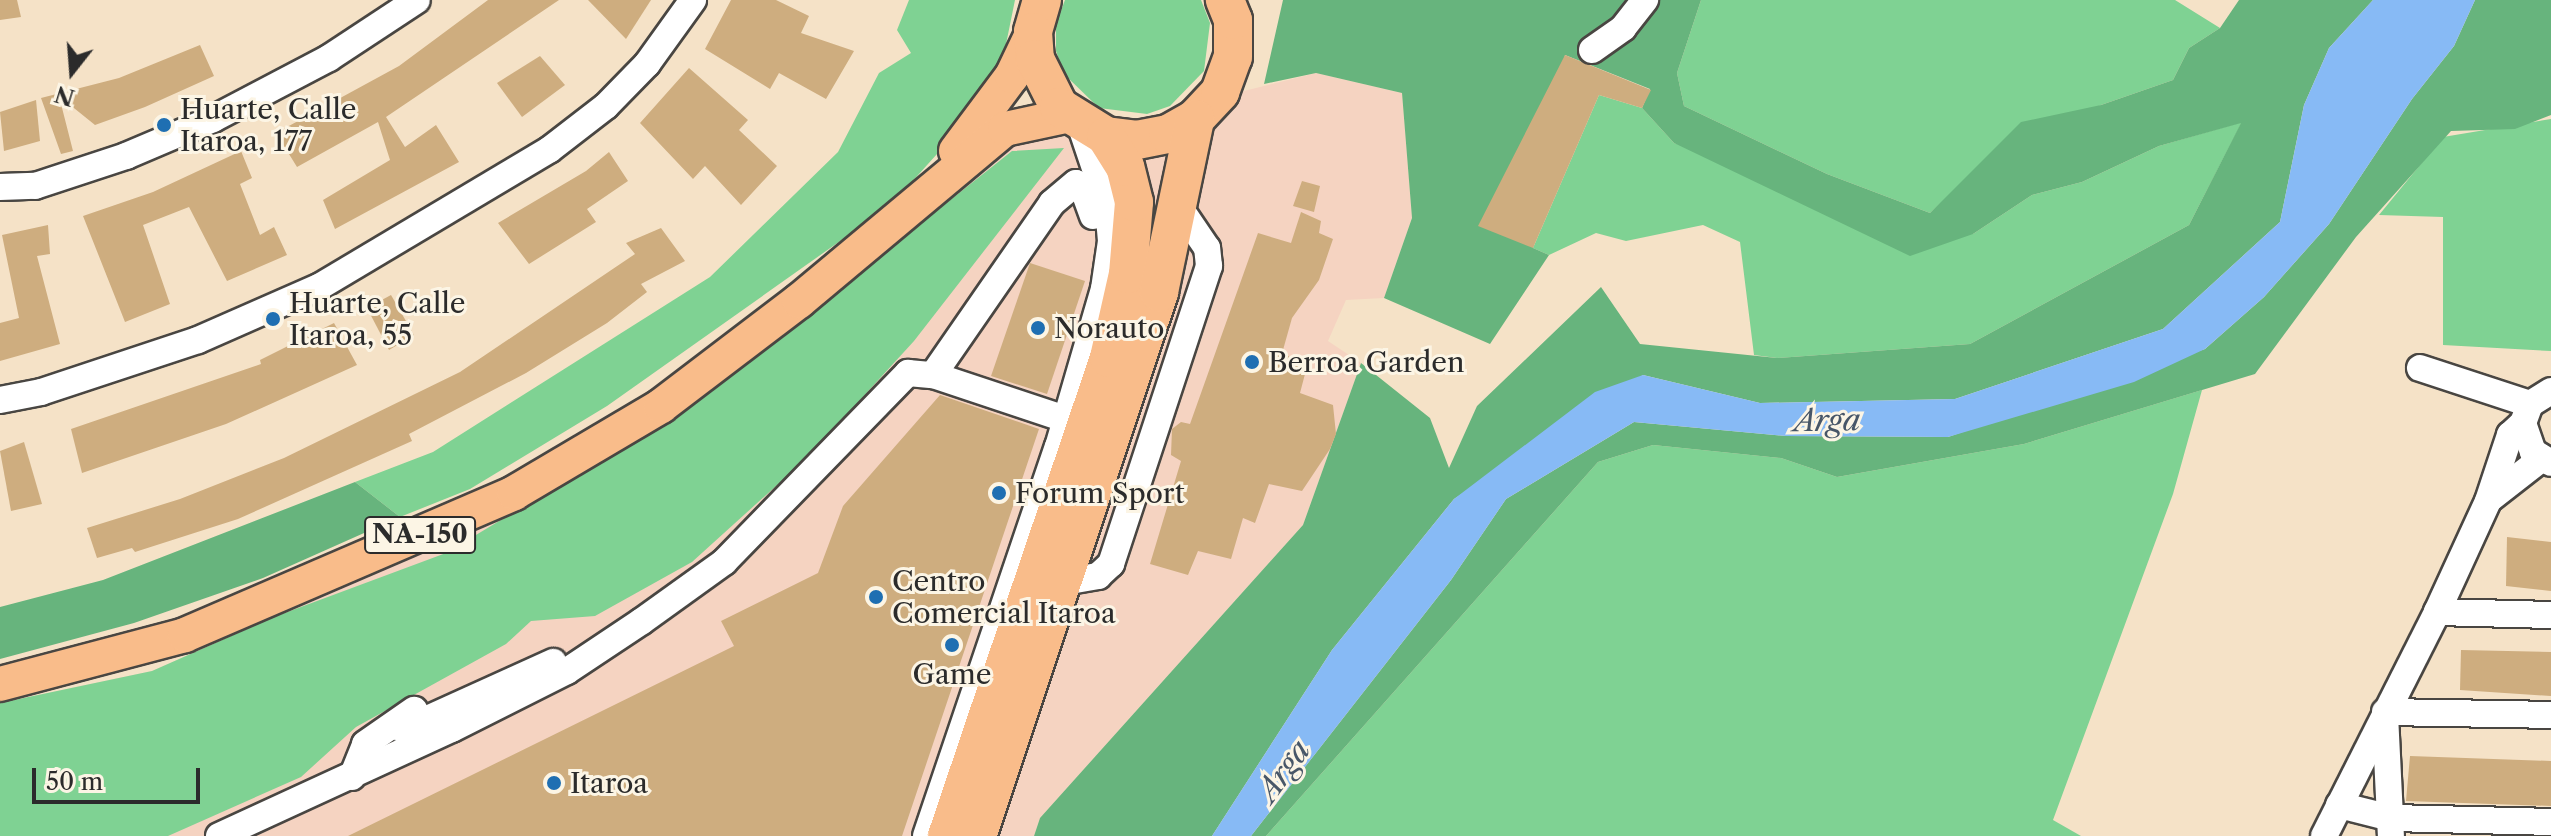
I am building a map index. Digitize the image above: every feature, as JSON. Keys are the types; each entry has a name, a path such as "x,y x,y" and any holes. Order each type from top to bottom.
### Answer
{"highway":[{"path":"1085,125 1137,140 1168,134 1195,119 1220,92 1233,57 1233,7"},
{"path":"947,836 1109,358 1128,274 1134,202 1125,167 1085,125 1059,107 1035,59 1038,16"},
{"path":"977,836 1159,292 1175,201 1195,119"}],"main road":[{"path":"924,196 1012,76 1038,16"},
{"path":"924,196 1005,129 1085,125"},
{"name":"NA-150","path":"0,684 200,629 514,493 661,406 799,301 924,196"}],"street":[{"path":"0,187 35,186 126,156 213,119 329,58 417,0"},
{"path":"0,400 41,392 198,340 319,287 549,150 606,106 647,64 693,0"},
{"path":"1592,50 1623,28 1645,0"},
{"path":"926,836 972,665 1065,419 1092,331 1111,241 1108,207 1085,125"},
{"path":"933,375 1052,203 1076,183 1082,186 1097,231 1092,331"},
{"path":"2420,368 2535,406"},
{"path":"219,836 352,777 587,657 724,562 796,493 897,379 908,373 933,375 1065,419"},
{"path":"2488,501 2546,461 2527,444 2535,406"},
{"path":"2324,836 2437,612 2488,501 2510,435 2535,406"},
{"path":"2437,612 2551,615"},
{"path":"403,730 516,676 564,657 587,657"},
{"path":"352,777 365,744 392,721 496,668"},
{"path":"2385,712 2551,715"},
{"path":"2385,712 2391,827"},
{"path":"2339,805 2391,827 2551,822"}],"shaded area":[{"name":"Itaroa","path":"1316,73 1402,93 1412,218 1384,298 1346,300 1328,341 1361,363 1303,525 1040,818 1034,836 0,836 0,703 152,671 504,518 681,401 988,156 1030,133 1073,138 1199,135 1223,119 1240,92"}],"green space":[{"path":"909,0 1015,0 1004,54 937,154 891,205 607,406 470,489 400,517 355,482 433,452 710,277 838,152 879,73 911,53 897,30"},
{"path":"1065,0 1201,0 1210,23 1204,71 1170,106 1147,114 1099,108 1064,74 1056,51 1056,24"},
{"path":"1283,0 1701,0 1677,73 1684,106 1827,174 1930,213 2021,122 2101,105 2173,80 2189,48 2220,28 2239,0 2373,0 2329,48 2304,105 2280,222 2163,329 1955,399 1760,403 1643,375 1454,499 1332,650 1212,836 1034,836 1040,818 1303,525 1361,363 1430,418 1449,468 1477,406 1601,287 1640,344 1777,358 1970,344 2189,225 2241,123 2159,146 2082,182 2032,195 1973,234 1910,256 1674,143 1642,108 1650,89 1565,55 1533,248 1549,255 1490,344 1384,298 1412,218 1402,93 1316,73 1264,84"},
{"path":"1701,0 2175,0 2220,28 2189,48 2173,80 2101,105 1973,173 1930,213 1827,174 1684,106 1677,73"},
{"path":"2475,0 2551,0 2551,115 2515,129 2451,131 2356,237 2255,374 2024,444 1837,477 1781,458 1653,445 1598,462 1266,836 1251,836 1451,580 1506,499 1634,422 1786,436 1948,437 2205,349 2264,297 2329,224 2412,99 2454,46"},
{"path":"1599,95 1642,108 1674,143 1973,234 2032,195 2082,182 2159,146 2242,122 2189,225 1970,344 1777,358 1754,355 1740,242 1703,225 1626,241 1596,233 1549,255 1533,248"},
{"path":"2551,119 2551,351 2443,345 2443,217 2379,215 2443,137"},
{"path":"1064,148 914,341 808,457 692,562 595,616 531,621 506,644 356,727 301,777 168,836 0,836 0,703 152,671 274,617 446,553 692,405 1012,151"},
{"path":"2202,390 2173,494 2053,820 2081,836 1266,836 1598,462 1653,445 1781,458 1837,477 2024,444"},
{"path":"355,482 400,517 263,578 134,623 0,659 0,607 103,580"}],"water":[{"name":"Arga","path":"2373,0 2475,0 2454,46 2412,99 2329,224 2264,297 2205,349 2134,382 1948,437 1786,436 1634,422 1506,499 1451,580 1251,836 1212,836 1332,650 1454,499 1595,392 1643,375 1760,403 1955,399 2163,329 2280,222 2304,105 2329,48"}],"building":[{"path":"0,0 17,0 21,17 0,20"},
{"path":"488,0 559,0 386,117 405,147 436,125 459,162 335,229 323,200 390,160 378,122 297,167 276,133 399,66"},
{"path":"588,0 651,0 626,39"},
{"path":"731,0 776,0 809,16 801,33 854,51 826,99 779,73 770,89 705,49"},
{"path":"200,45 214,76 145,107 95,125 59,96 73,151 61,154 41,98 119,78"},
{"path":"1565,55 1651,90 1642,108 1599,95 1533,248 1478,226"},
{"path":"540,56 565,85 522,117 497,83"},
{"path":"689,68 748,120 739,130 777,166 741,205 705,166 693,179 640,123"},
{"path":"36,100 40,141 4,151 0,112"},
{"path":"241,151 252,178 240,184 260,235 274,227 287,255 227,281 189,207 143,225 170,304 125,322 83,216 153,192"},
{"path":"609,152 628,181 587,209 596,222 529,264 498,223 586,171"},
{"path":"1302,181 1320,186 1314,212 1293,206"},
{"name":"Berroa Garden","path":"1301,212 1321,221 1319,233 1333,239 1319,280 1292,318 1283,350 1305,374 1300,393 1333,405 1336,434 1330,449 1302,491 1269,484 1255,523 1243,518 1231,559 1198,551 1188,575 1150,564 1181,461 1171,455 1172,429 1181,422 1190,424 1258,233 1291,243"},
{"path":"48,225 50,254 37,256 60,344 0,361 0,323 19,318 2,235"},
{"path":"661,228 685,261 641,284 647,292 607,323 526,373 409,434 412,441 238,519 135,552 132,548 97,558 87,528 180,499 284,458 460,372 635,254 626,243"},
{"name":"Norauto","path":"1030,263 1085,281 1047,394 991,376"},
{"path":"391,295 414,335 389,350 367,308"},
{"path":"334,323 357,365 226,424 82,473 71,429 261,364 260,360"},
{"name":"Centro Comercial Itaroa","path":"940,395 1039,429 902,836 348,836 734,646 721,621 818,573 843,506"},
{"path":"24,442 42,504 11,511 0,451"},
{"path":"2507,537 2551,542 2551,591 2506,586"},
{"path":"2461,650 2551,652 2551,696 2460,690"},
{"path":"2410,756 2551,761 2551,806 2406,801"}],"place":[{"name":"Huarte, Calle Itaroa, 177","path":"164,125"},
{"name":"Huarte, Calle Itaroa, 55","path":"273,319"},
{"name":"Norauto","path":"1038,328"},
{"name":"Berroa Garden","path":"1252,362"},
{"name":"Forum Sport","path":"999,493"},
{"name":"Centro Comercial Itaroa","path":"876,597"},
{"name":"Game","path":"952,645"},
{"name":"Itaroa","path":"554,783"}]}
